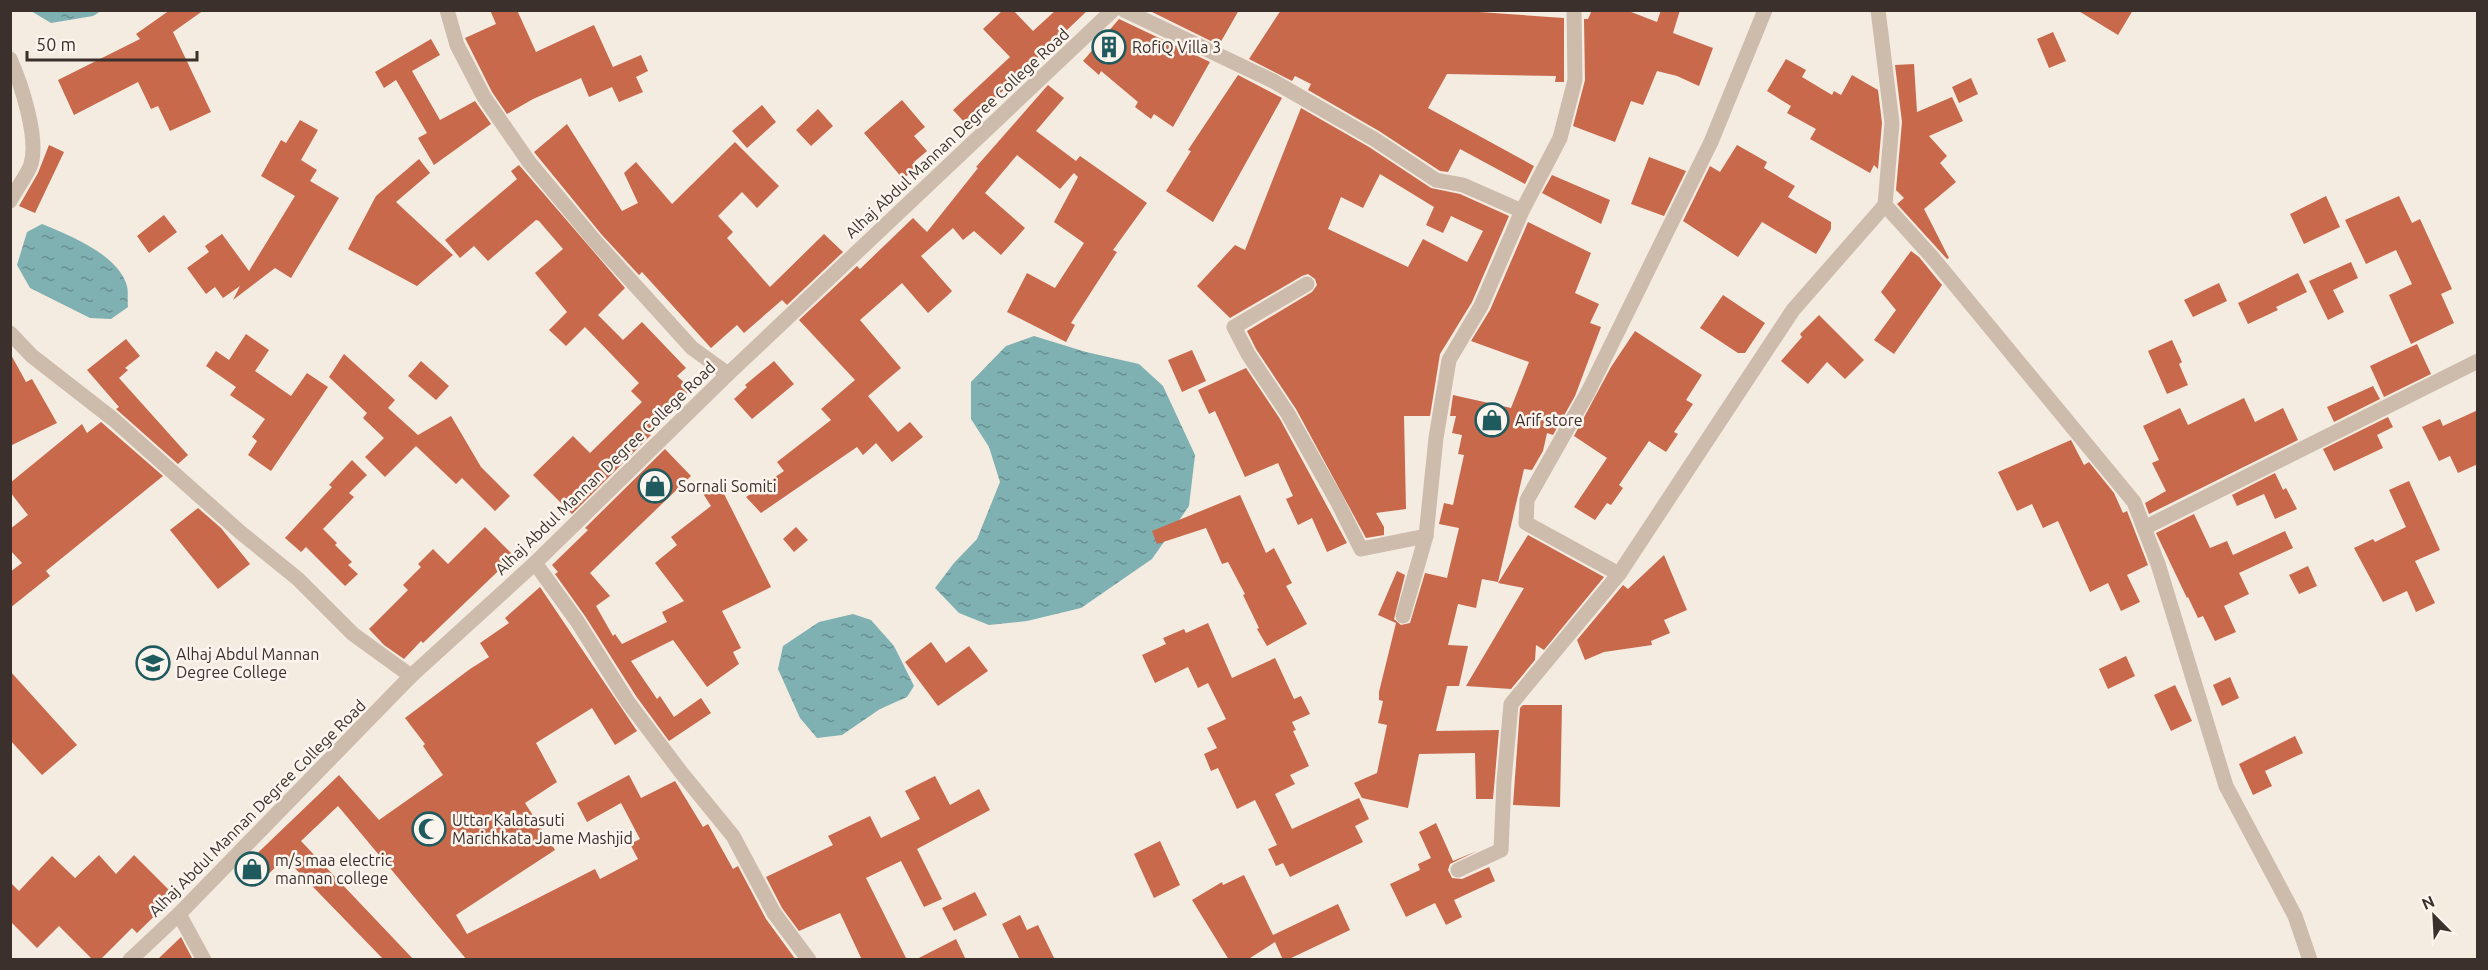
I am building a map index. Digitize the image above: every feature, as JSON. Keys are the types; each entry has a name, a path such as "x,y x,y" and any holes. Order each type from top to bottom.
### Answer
{"street":[{"path":"447,10 457,45 484,97 529,162 595,241 692,348 728,374"},
{"name":"Alhaj Abdul Mannan Degree College Road","path":"130,960 179,914 411,676 535,563 728,374 1113,10"},
{"path":"1124,10 1273,81 1374,139 1436,180 1463,185 1522,211"},
{"path":"1403,616 1426,536 1436,438 1449,360 1481,306 1522,211 1560,138 1575,80 1574,10"},
{"path":"1619,573 1526,523 1527,500 1588,392 1711,142 1765,10"},
{"path":"1458,870 1501,850 1511,704 1619,573 1793,310 1885,205 1892,123 1878,10"},
{"path":"10,59 19,78 32,134 31,163 10,201"},
{"path":"1885,205 1932,257 2134,502 2158,564 2226,786 2295,916 2310,960"},
{"path":"1307,284 1234,327 1248,354 1288,414 1361,549 1426,536"},
{"path":"10,333 32,356 113,418 240,532 298,579 353,634 411,676"},
{"path":"2144,528 2478,361"},
{"path":"535,563 578,621 628,702 733,836 774,913 809,960"},
{"path":"179,914 204,960"}],"water":[{"path":"31,11 101,11 93,16 51,23"},
{"path":"42,224 90,247 112,263 126,283 128,307 111,319 90,318 30,288 17,265 27,232"},
{"path":"1034,336 1086,352 1139,364 1163,386 1195,455 1189,506 1152,559 1081,608 1027,621 989,625 959,613 935,588 954,563 977,539 1000,482 989,447 971,419 971,382 1006,346"},
{"path":"853,614 871,620 894,646 914,686 907,697 880,709 842,735 817,738 800,718 778,669 783,646 819,622"}],"building":[{"path":"170,10 204,10 173,32 211,112 170,131 158,106 151,109 138,82 74,115 58,80 140,39 136,34"},
{"path":"490,10 517,10 536,52 594,25 613,67 641,55 648,71 636,77 643,92 619,102 612,87 589,97 581,78 533,99 507,114 492,92 465,38 496,24"},
{"path":"1003,10 1013,10 1033,31 1056,10 1088,10 967,125 953,110 1010,57 983,29"},
{"path":"1148,10 1239,10 1219,45"},
{"path":"1281,10 1451,10 1564,18 1564,82 1555,82 1556,76 1447,74 1428,108 1534,166 1525,184 1460,149 1448,172 1440,171 1379,131 1308,90 1311,84 1295,76 1292,81 1249,59"},
{"path":"1592,10 1626,10 1657,22 1661,10 1680,10 1673,33 1713,48 1699,86 1677,76 1657,71 1643,105 1631,101 1615,142 1573,126 1585,80 1584,19 1588,19"},
{"path":"2077,10 2133,10 2118,35"},
{"path":"1119,19 1210,62 1173,127 1154,114 1151,119 1135,107 1138,102 1101,71 1099,75 1083,61"},
{"path":"2053,32 2066,61 2049,68 2037,39"},
{"path":"431,39 440,55 412,71 440,120 475,101 491,124 434,165 418,138 427,133 396,80 384,88 375,72"},
{"path":"1786,59 1806,70 1802,77 1832,95 1834,91 1841,95 1852,75 1878,90 1882,123 1878,169 1874,165 1870,173 1810,139 1816,129 1787,113 1791,106 1767,91"},
{"path":"1914,64 1917,112 1952,97 1963,121 1929,136 1947,156 1940,163 1956,182 1924,209 1949,258 1947,259 1897,204 1904,198 1896,190 1902,122 1895,65"},
{"path":"1238,75 1282,98 1213,222 1166,191 1191,151 1188,150"},
{"path":"1971,78 1978,94 1959,103 1952,87"},
{"path":"1048,85 1064,98 1036,131 1076,161 1080,156 1147,203 1113,250 1117,252 1071,323 1075,325 1066,342 1007,312 1027,273 1055,288 1084,243 1054,222 1078,177 1074,173 1060,189 1017,155 985,193 1025,228 1001,255 974,231 963,240 953,228 921,256 952,291 947,296 928,313 902,283 860,320 901,368 868,396 898,432 910,422 923,437 892,462 876,443 863,455 857,447 761,513 746,497 784,471 777,462 831,420 821,409 855,380 799,320 857,266 860,269 913,218 927,232 978,168 976,167"},
{"path":"902,100 925,127 914,136 927,151 914,162 918,166 903,179 864,133"},
{"path":"762,105 776,122 747,148 732,131"},
{"path":"1301,108 1369,147 1431,188 1460,194 1509,216 1472,302 1440,354 1430,416 1404,416 1406,509 1376,513 1384,527 1384,535 1366,538 1296,409 1256,349 1247,331 1312,292 1317,285 1315,279 1308,274 1302,276 1230,318 1197,286 1235,245 1245,250","holes":["1380,174 1434,207 1426,225 1443,233 1451,216 1483,231 1467,262 1423,239 1408,267 1328,229 1341,197 1363,208"]},
{"path":"818,109 833,126 811,146 796,130"},
{"path":"300,120 318,130 301,160 317,170 310,181 339,198 291,278 275,268 233,300 240,286 223,298 215,287 206,294 187,268 209,252 205,246 222,234 249,271 295,196 261,176 281,140 286,143"},
{"path":"567,124 622,211 638,203 624,173 636,162 672,204 735,142 779,186 757,208 742,192 718,216 733,232 727,238 770,287 824,234 843,252 787,305 782,300 744,333 737,325 711,348 642,272 639,275 602,235 534,152"},
{"path":"49,145 64,152 35,213 19,206 38,173"},
{"path":"1737,145 1767,162 1764,168 1795,186 1788,197 1831,222 1831,229 1816,254 1762,222 1738,257 1683,221 1710,166 1720,172"},
{"path":"1649,157 1686,171 1664,216 1631,204"},
{"path":"419,159 430,173 396,202 453,255 417,286 348,249 376,196"},
{"path":"519,165 625,288 598,315 623,340 642,322 686,368 677,376 691,389 648,432 651,435 572,514 533,475 573,436 590,453 642,402 631,391 639,383 585,327 566,346 549,330 567,312 535,273 563,249 539,221 536,220 488,261 474,246 460,258 445,240 517,179 511,171"},
{"path":"1552,175 1610,200 1601,224 1542,193"},
{"path":"2326,196 2340,227 2304,244 2290,214"},
{"path":"2399,196 2412,223 2420,219 2452,289 2441,294 2454,323 2411,344 2389,295 2412,284 2396,250 2366,264 2345,220"},
{"path":"164,215 177,232 149,253 137,236"},
{"path":"1528,222 1591,253 1575,293 1599,304 1590,323 1601,327 1575,396 1553,435 1547,433 1543,451 1532,470 1524,469 1498,582 1482,579 1476,608 1458,604 1448,645 1468,646 1459,686 1447,686 1436,731 1499,730 1493,799 1476,799 1475,753 1419,754 1408,808 1362,798 1354,783 1377,773 1387,725 1378,723 1383,701 1379,700 1379,692 1396,623 1378,615 1397,571 1405,575 1394,619 1401,625 1410,623 1425,573 1447,578 1459,528 1439,524 1444,503 1453,505 1464,455 1458,454 1462,435 1452,433 1456,416 1450,416 1453,395 1511,408 1529,362 1471,341 1490,310"},
{"path":"1911,251 1919,257 1942,285 1894,354 1874,340 1896,310 1881,292"},
{"path":"2351,262 2358,278 2333,290 2344,312 2328,320 2309,281"},
{"path":"2298,273 2307,292 2276,307 2278,310 2248,324 2238,303"},
{"path":"2219,283 2227,301 2193,317 2184,300"},
{"path":"1723,295 1765,323 1745,353 1738,353 1700,328"},
{"path":"1819,315 1864,360 1845,379 1827,362 1808,384 1781,361 1802,337 1800,334"},
{"path":"1635,331 1702,375 1686,400 1693,404 1674,432 1678,434 1666,452 1649,441 1619,485 1623,488 1611,505 1607,503 1595,520 1574,507 1607,458 1574,436 1611,367"},
{"path":"246,334 269,350 255,371 291,396 307,373 328,387 271,471 248,455 257,441 252,437 265,419 230,395 236,387 206,366 216,351 229,360"},
{"path":"126,339 140,356 125,368 128,370 119,378 188,455 178,464 116,409 119,407 87,370"},
{"path":"2172,340 2182,362 2179,364 2188,385 2167,394 2148,351"},
{"path":"2417,344 2431,374 2384,397 2370,366"},
{"path":"1192,350 1206,381 1182,392 1168,360"},
{"path":"10,353 26,382 32,379 57,423 10,446"},
{"path":"344,354 395,400 388,408 418,435 451,416 481,467 510,496 495,511 462,478 456,484 416,446 385,477 365,457 384,438 363,418 367,413 329,377"},
{"path":"421,361 449,386 436,400 408,376"},
{"path":"774,361 794,384 752,419 734,399 747,387 745,385"},
{"path":"1246,368 1280,419 1347,543 1327,552 1312,518 1298,525 1286,499 1293,496 1278,463 1245,477 1215,411 1209,414 1198,390"},
{"path":"2373,386 2380,399 2334,422 2327,407"},
{"path":"2244,398 2255,422 2283,408 2298,440 2149,514 2145,503 2166,491 2152,463 2159,460 2143,426 2180,408 2188,425"},
{"path":"2478,410 2478,464 2458,473 2450,456 2439,461 2422,427 2440,419 2443,426"},
{"path":"2388,417 2393,427 2377,435 2383,448 2334,471 2323,449"},
{"path":"101,422 163,476 46,571 50,576 10,608 10,572 22,563 10,550 10,529 28,515 10,492 10,483 82,424 87,433"},
{"path":"2071,440 2084,465 2089,462 2114,493 2123,513 2127,511 2148,565 2127,575 2140,602 2121,611 2108,583 2090,592 2058,521 2043,528 2032,504 2017,511 1998,472"},
{"path":"665,449 691,476 590,573 610,596 596,606 613,636 615,634 622,644 667,622 662,612 684,601 655,563 677,545 671,537 711,506 702,492 718,482 771,587 722,611 741,648 733,652 739,664 707,687 673,640 631,661 657,699 660,696 674,717 701,698 711,713 669,741 636,696 555,574 558,572 552,565 588,530 585,528"},
{"path":"352,460 367,475 349,493 354,497 323,529 352,562 348,565 358,574 345,586 306,547 301,552 285,538 332,487 329,485"},
{"path":"2275,473 2283,490 2286,488 2297,509 2275,519 2264,494 2237,506 2232,495"},
{"path":"2409,481 2440,550 2415,561 2435,603 2416,612 2407,591 2383,602 2354,548 2373,539 2375,542 2406,527 2389,490"},
{"path":"1240,495 1266,553 1274,548 1292,583 1286,586 1307,624 1267,646 1257,629 1259,628 1243,595 1245,594 1228,562 1222,564 1206,528 1157,544 1152,531"},
{"path":"198,508 221,528 250,564 218,589 170,530"},
{"path":"2194,514 2210,548 2227,541 2233,555 2285,531 2293,548 2239,573 2249,594 2224,606 2236,632 2215,641 2203,616 2198,618 2187,598 2156,533"},
{"path":"485,527 514,556 404,659 384,645 369,629 408,590 403,585 421,567 418,564 433,549 448,564"},
{"path":"796,527 808,540 794,552 783,539"},
{"path":"1528,535 1604,577 1544,650 1536,645 1535,660 1511,689 1466,686 1524,588 1498,583"},
{"path":"1664,555 1687,610 1664,620 1670,633 1651,641 1652,645 1604,652 1585,660 1577,640 1623,585 1628,589"},
{"path":"2308,566 2317,586 2299,594 2289,575"},
{"path":"540,587 637,731 615,745 592,708 536,743 557,782 525,803 555,850 456,915 467,934 595,869 600,879 638,859 630,844 640,839 621,803 587,822 577,803 629,775 641,798 675,781 703,827 708,824 733,869 738,866 766,919 796,960 467,960 338,806 301,841 414,960 384,960 285,858 255,887 239,871 339,775 379,820 443,775 423,746 425,744 405,718 489,657 480,643 509,623 505,618"},
{"path":"1208,623 1232,678 1275,658 1294,699 1301,696 1310,714 1292,722 1296,730 1293,731 1309,766 1290,775 1295,784 1275,794 1292,829 1359,798 1369,819 1355,826 1363,842 1290,877 1283,863 1276,866 1268,849 1277,845 1255,800 1237,809 1218,768 1211,771 1204,754 1217,748 1207,728 1226,719 1208,683 1198,688 1188,667 1155,683 1142,655 1166,644 1163,638 1184,629 1186,633"},
{"path":"931,642 946,663 969,646 988,671 938,706 905,662"},
{"path":"2126,656 2135,676 2108,689 2099,669"},
{"path":"10,671 77,745 42,775 10,740"},
{"path":"2230,677 2239,698 2222,706 2213,685"},
{"path":"2175,685 2192,721 2171,731 2154,695"},
{"path":"1523,705 1562,705 1560,807 1513,805 1520,708"},
{"path":"2295,736 2303,753 2265,771 2272,786 2253,795 2239,764"},
{"path":"935,776 950,805 979,789 990,810 917,849 942,899 924,907 901,861 866,878 907,960 862,960 840,913 799,931 782,908 766,877 833,845 828,836 870,816 881,838 920,819 905,791"},
{"path":"1436,823 1453,861 1477,851 1450,864 1448,870 1452,878 1462,879 1489,867 1495,881 1454,900 1462,917 1446,925 1435,903 1406,917 1390,884 1420,870 1418,864 1431,858 1419,832"},
{"path":"1160,841 1180,885 1154,898 1134,854"},
{"path":"99,855 116,874 134,855 175,896 137,933 132,928 100,960 93,960 59,926 37,948 10,921 10,882 19,891 52,856 75,878"},
{"path":"1244,875 1273,935 1338,904 1350,930 1287,960 1283,960 1275,942 1247,960 1229,960 1192,900 1222,882 1223,885"},
{"path":"975,892 987,915 954,931 942,908"},
{"path":"1020,915 1027,930 1038,925 1055,960 1020,960 1002,924"},
{"path":"181,937 193,960 157,960"},
{"path":"956,939 966,960 915,960"}],"place":[{"name":"RofiQ Villa 3","path":"1109,47"},
{"name":"Arif store","path":"1492,420"},
{"name":"Sornali Somiti","path":"655,486"},
{"name":"Alhaj Abdul Mannan Degree College","path":"153,663"},
{"name":"Uttar Kalatasuti Marichkata Jame Mashjid","path":"429,829"},
{"name":"m/s maa electric mannan college","path":"252,869"}]}
